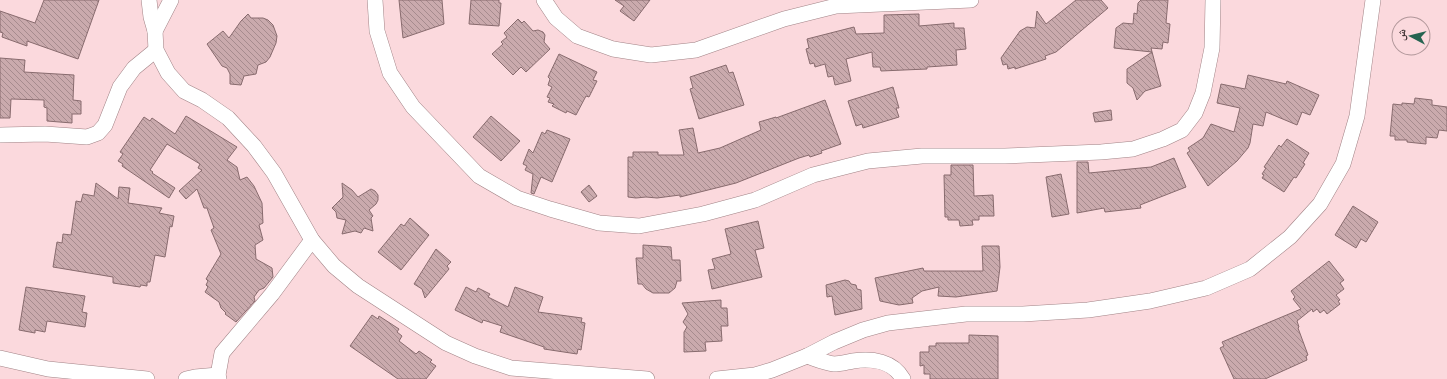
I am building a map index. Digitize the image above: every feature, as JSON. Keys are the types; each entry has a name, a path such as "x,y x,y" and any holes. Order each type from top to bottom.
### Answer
{"street":[{"path":"149,0 151,17 155,31 156,50 168,73 184,91 202,100 228,118 254,146 274,173 312,240 334,266 358,286 446,343 509,373 646,379"},
{"path":"155,31 171,0"},
{"path":"375,0 377,31 390,73 413,108 479,176 517,198 550,209 599,223 639,226 703,214 755,200 813,175 868,161 922,156 1004,156 1100,152 1133,149 1163,139 1182,130 1195,113 1203,93 1212,48 1213,0"},
{"path":"544,0 556,18 577,36 613,49 651,55 696,50 834,3 971,0"},
{"path":"717,379 756,375 772,370 807,356 862,330 888,323 966,314 1023,314 1088,310 1150,302 1206,288 1250,269 1290,237 1320,204 1342,164 1357,116 1373,0"},
{"path":"0,135 45,134 87,137 98,133 105,125 120,87 134,68 156,50"},
{"path":"186,379 195,377 218,377 222,353 272,294 312,240"},
{"path":"807,356 823,362 836,364 872,360 882,362 900,374 903,379"},
{"path":"0,358 48,369 147,379"}],"building":[{"path":"44,0 99,0 78,59 27,41 27,46 2,37 3,33 0,32 0,11 35,23"},
{"path":"399,0 442,0 444,24 403,38"},
{"path":"471,0 499,0 499,3 501,3 499,26 469,24"},
{"path":"615,0 650,0 634,21 620,11 624,6"},
{"path":"1076,0 1101,0 1108,8 1056,52 1045,56 1046,59 1015,69 1015,67 1008,69 1007,64 1003,65 1001,58 1020,31 1027,27 1035,28 1037,11 1046,24"},
{"path":"1141,0 1168,0 1166,23 1170,24 1168,43 1163,42 1162,49 1151,48 1161,86 1145,91 1137,100 1133,88 1127,83 1127,69 1152,52 1114,48 1116,28 1123,23 1133,24 1134,13 1137,14 1138,3"},
{"path":"248,14 251,18 263,18 268,20 273,25 277,36 276,43 270,57 266,62 258,65 256,74 244,76 241,85 230,84 230,74 227,68 222,66 207,44 223,31 229,38"},
{"path":"919,14 919,26 954,23 954,28 964,28 966,49 956,50 957,65 927,67 927,69 881,71 880,67 873,67 872,52 846,59 851,81 835,85 833,76 828,77 825,64 815,67 814,63 810,64 806,49 809,48 807,39 854,27 856,34 884,33 884,15"},
{"path":"518,19 522,23 524,21 533,31 538,30 543,32 545,35 544,42 550,49 526,72 521,67 513,75 492,54 503,44 501,42 507,37 504,33"},
{"path":"559,54 597,72 593,80 597,81 589,97 586,96 576,115 567,111 566,113 552,106 554,104 548,102 550,98 547,97 552,87 548,85 550,79 548,77"},
{"path":"0,58 25,60 24,72 74,75 73,100 81,101 81,114 72,114 72,123 47,121 47,108 44,107 44,100 11,99 10,118 0,118"},
{"path":"726,65 729,73 733,72 744,105 699,119 690,89 693,88 690,77"},
{"path":"1248,75 1286,84 1287,81 1319,95 1310,115 1302,112 1297,125 1266,112 1263,126 1253,124 1248,148 1237,161 1208,186 1187,153 1190,151 1188,148 1203,138 1211,124 1234,132 1240,108 1217,103 1221,84 1245,89"},
{"path":"893,87 899,108 896,108 899,117 863,128 862,124 856,126 848,101"},
{"path":"1415,98 1432,100 1432,105 1447,107 1447,131 1439,130 1437,138 1426,137 1426,144 1407,142 1407,140 1395,140 1395,136 1390,136 1393,104 1414,104"},
{"path":"825,100 841,144 821,151 822,153 810,157 809,155 799,158 736,183 680,197 680,195 657,198 628,197 628,157 633,157 633,152 658,152 658,155 684,155 679,130 693,128 698,153 720,148 761,130 759,122 776,118"},
{"path":"1111,110 1112,120 1095,122 1093,113"},
{"path":"186,116 237,147 227,160 237,167 240,180 247,177 254,186 262,203 263,223 259,225 263,240 255,245 256,259 272,268 273,277 264,288 259,290 254,297 255,301 236,322 225,314 226,313 221,308 219,302 205,292 208,287 206,285 208,281 206,279 221,254 211,230 214,228 207,208 204,208 197,189 186,199 179,191 202,170 198,168 200,164 167,144 150,170 153,172 152,173 175,188 169,198 122,166 123,164 118,161 123,154 120,152 144,117 150,121 152,118 175,134"},
{"path":"491,116 520,141 501,161 473,137"},
{"path":"547,130 570,139 552,182 541,177 534,194 531,193 533,174 525,170 527,166 523,164 529,149 533,153 542,132 545,134"},
{"path":"1287,139 1309,153 1303,163 1305,164 1284,192 1262,178 1264,175 1262,174 1266,168 1264,167 1279,145 1281,147"},
{"path":"1174,158 1186,187 1140,205 1141,208 1105,212 1104,208 1077,213 1077,162 1088,162 1089,173 1151,167"},
{"path":"951,165 973,165 974,196 993,195 994,216 979,216 979,220 972,220 973,225 960,226 959,220 948,220 948,217 945,217 944,175 951,175"},
{"path":"1061,174 1069,214 1052,217 1046,177"},
{"path":"96,183 118,199 119,187 130,188 128,203 162,208 159,213 174,216 172,227 170,226 165,257 155,255 150,282 147,282 147,286 141,285 140,287 113,283 113,277 53,267 57,242 62,243 63,234 71,235 76,201 81,202 83,194 94,196"},
{"path":"342,183 352,190 358,197 371,189 378,195 376,204 369,210 373,216 371,218 373,231 364,228 361,233 355,231 342,234 346,220 337,218 336,212 332,208 343,197"},
{"path":"589,185 597,196 589,202 581,192"},
{"path":"1353,206 1378,222 1366,242 1361,239 1356,248 1335,235"},
{"path":"410,218 429,235 401,270 378,252 401,224 404,226"},
{"path":"758,221 764,248 755,250 762,277 712,289 708,270 715,269 712,259 731,254 725,229"},
{"path":"643,245 671,247 672,260 680,260 681,281 677,281 675,288 669,293 653,293 646,289 642,284 638,284 636,258 643,258"},
{"path":"982,246 999,246 1000,267 997,291 956,297 938,296 939,287 922,291 912,298 913,303 899,305 880,301 875,278 923,268 924,271 983,271"},
{"path":"436,249 451,262 447,266 449,269 425,298 422,289 414,284"},
{"path":"1329,261 1344,280 1340,283 1344,289 1336,295 1340,300 1338,301 1340,304 1327,314 1324,310 1320,313 1317,309 1313,312 1312,309 1297,321 1298,328 1308,355 1306,356 1307,360 1265,379 1234,379 1220,348 1224,346 1222,342 1301,309 1293,299 1295,297 1291,291"},
{"path":"845,280 856,285 857,289 861,290 862,309 835,315 832,296 827,297 826,285"},
{"path":"26,287 85,296 82,312 87,313 85,327 47,321 45,332 35,330 35,333 19,330"},
{"path":"466,287 476,292 478,288 490,294 488,297 508,307 515,287 543,297 538,312 582,318 581,322 585,323 581,350 578,349 577,354 544,349 544,347 500,332 502,326 483,320 482,323 455,310"},
{"path":"721,300 721,308 727,308 728,326 721,326 722,341 705,342 706,351 684,352 684,332 687,327 683,322 688,314 682,303"},
{"path":"372,315 378,319 379,316 399,329 397,332 402,336 399,341 416,354 419,351 432,360 430,362 436,366 426,379 398,379 350,346"},
{"path":"969,335 998,336 998,379 930,379 930,374 924,374 924,365 920,366 920,352 929,352 929,346 936,346 936,343 969,343"}]}
